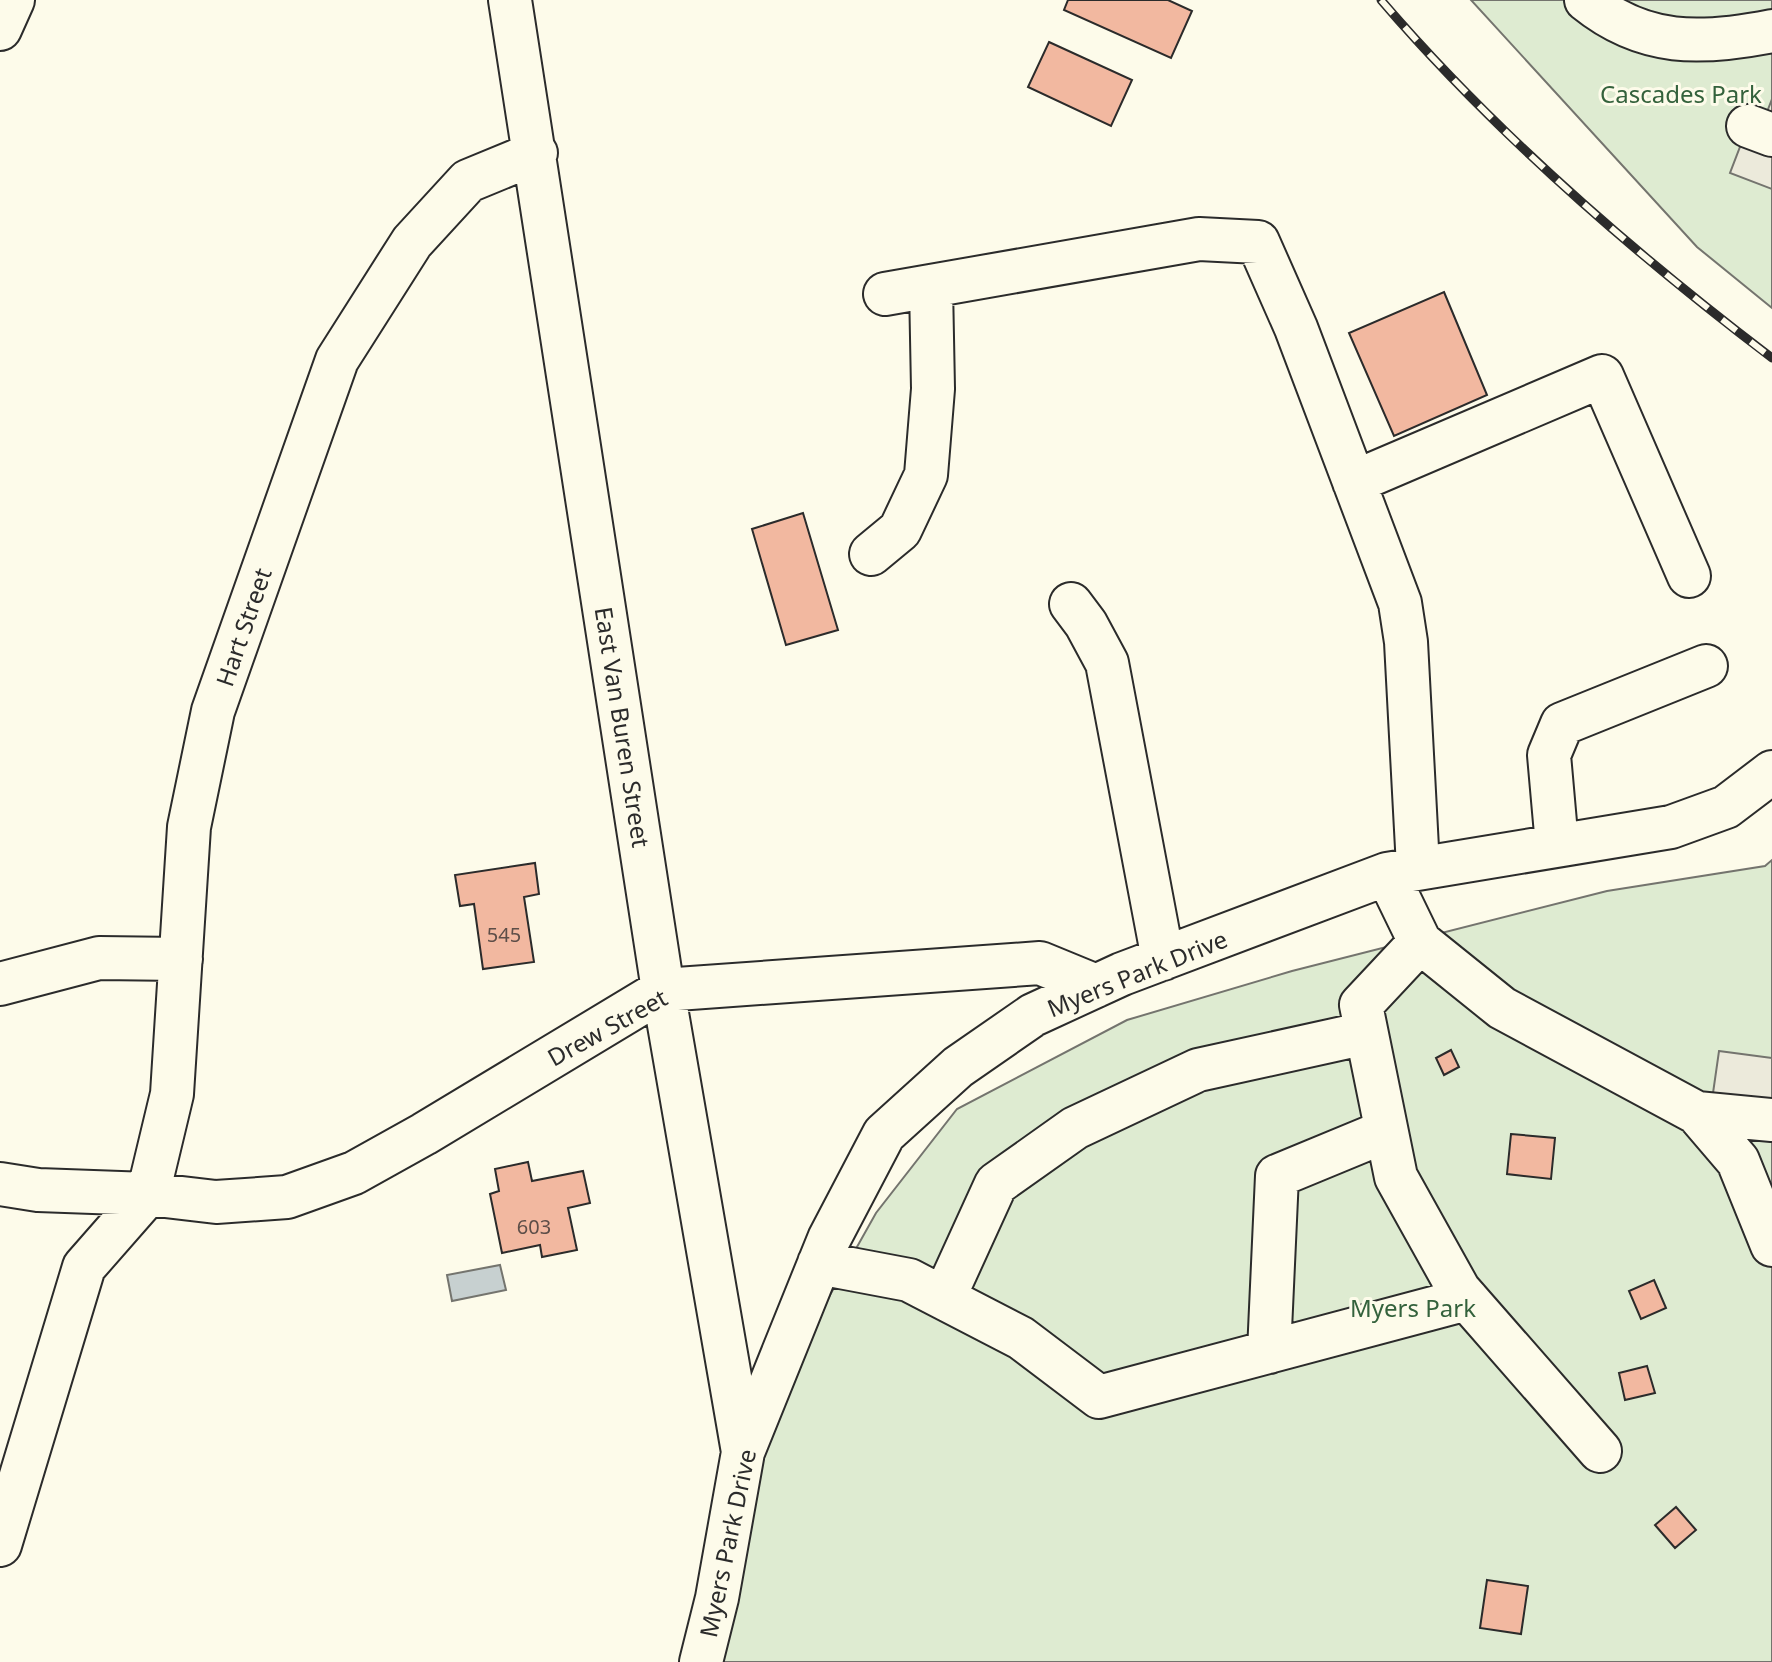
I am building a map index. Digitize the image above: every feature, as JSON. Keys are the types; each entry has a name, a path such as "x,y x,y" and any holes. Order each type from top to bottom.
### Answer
{"street":[{"path":"0,29 13,0"},
{"name":"East Van Buren Street","path":"510,0 663,990 743,1452"},
{"path":"1586,0 1609,19 1648,36 1692,41 1772,31"},
{"name":"Hart Street","path":"148,1194 172,1094 189,827 213,711 337,360 412,242 468,181 536,153"},
{"path":"885,294 1199,239 1258,242 1296,328 1400,603 1406,642 1403,870 1420,942 1502,1008 1697,1113 1738,1161 1772,1245"},
{"path":"871,554 900,530 926,475 933,389 931,286"},
{"path":"1354,482 1602,376 1689,576"},
{"path":"1071,604 1107,663 1163,959"},
{"path":"1557,845 1549,755 1562,724 1706,666"},
{"name":"Myers Park Drive","path":"701,1662 717,1598 743,1452 829,1239 884,1134 958,1067 1033,1015 1096,986 1403,870 1671,827 1726,807 1772,772"},
{"path":"1420,942 1361,1005 1396,1177 1467,1299 1600,1451"},
{"path":"0,984 99,958 181,959"},
{"name":"Drew Street","path":"0,1184 38,1190 148,1194 216,1202 287,1197 354,1173 663,990 1040,963 1096,986"},
{"path":"944,1298 996,1184 1075,1128 1198,1070 1366,1033"},
{"path":"1697,1113 1771,1120"},
{"path":"1738,1161 1771,1120"},
{"path":"1269,1352 1277,1176 1386,1131"},
{"path":"0,1545 84,1267 148,1194"},
{"path":"819,1263 909,1280 1021,1338 1099,1397 1467,1299"}],"green space":[{"name":"Cascades Park","path":"1471,0 1772,0 1772,308 1697,247"},
{"name":"Myers Park","path":"1772,860 1772,1662 715,1662 759,1453 791,1377 830,1295 876,1213 957,1109 1127,1020 1292,971 1607,891 1765,866"}],"shaded area":[{"path":"1772,99 1772,189 1730,173 1748,126 1760,130"},
{"path":"1719,1051 1772,1058 1772,1120 1710,1114"},
{"path":"500,1265 506,1290 452,1301 447,1275"}],"building":[{"path":"1068,0 1168,0 1192,11 1171,58 1064,10"},
{"path":"1049,42 1132,80 1111,126 1028,87"},
{"path":"1444,292 1487,395 1394,436 1349,333"},
{"path":"803,513 838,630 786,645 752,529"},
{"path":"535,863 539,894 524,897 534,962 483,969 474,904 460,906 455,875"},
{"path":"1451,1050 1459,1067 1444,1075 1436,1058"},
{"path":"1511,1134 1555,1138 1551,1179 1507,1174"},
{"path":"528,1162 532,1181 583,1171 590,1203 568,1208 577,1250 542,1257 540,1245 502,1253 490,1194 499,1191 495,1169"},
{"path":"1654,1280 1666,1308 1641,1319 1629,1291"},
{"path":"1647,1366 1655,1393 1625,1400 1619,1373"},
{"path":"1676,1507 1696,1530 1675,1548 1655,1525"},
{"path":"1487,1580 1528,1586 1521,1634 1480,1628"}],"railway":[{"path":"1381,0 1470,97 1567,189 1772,358"}]}
